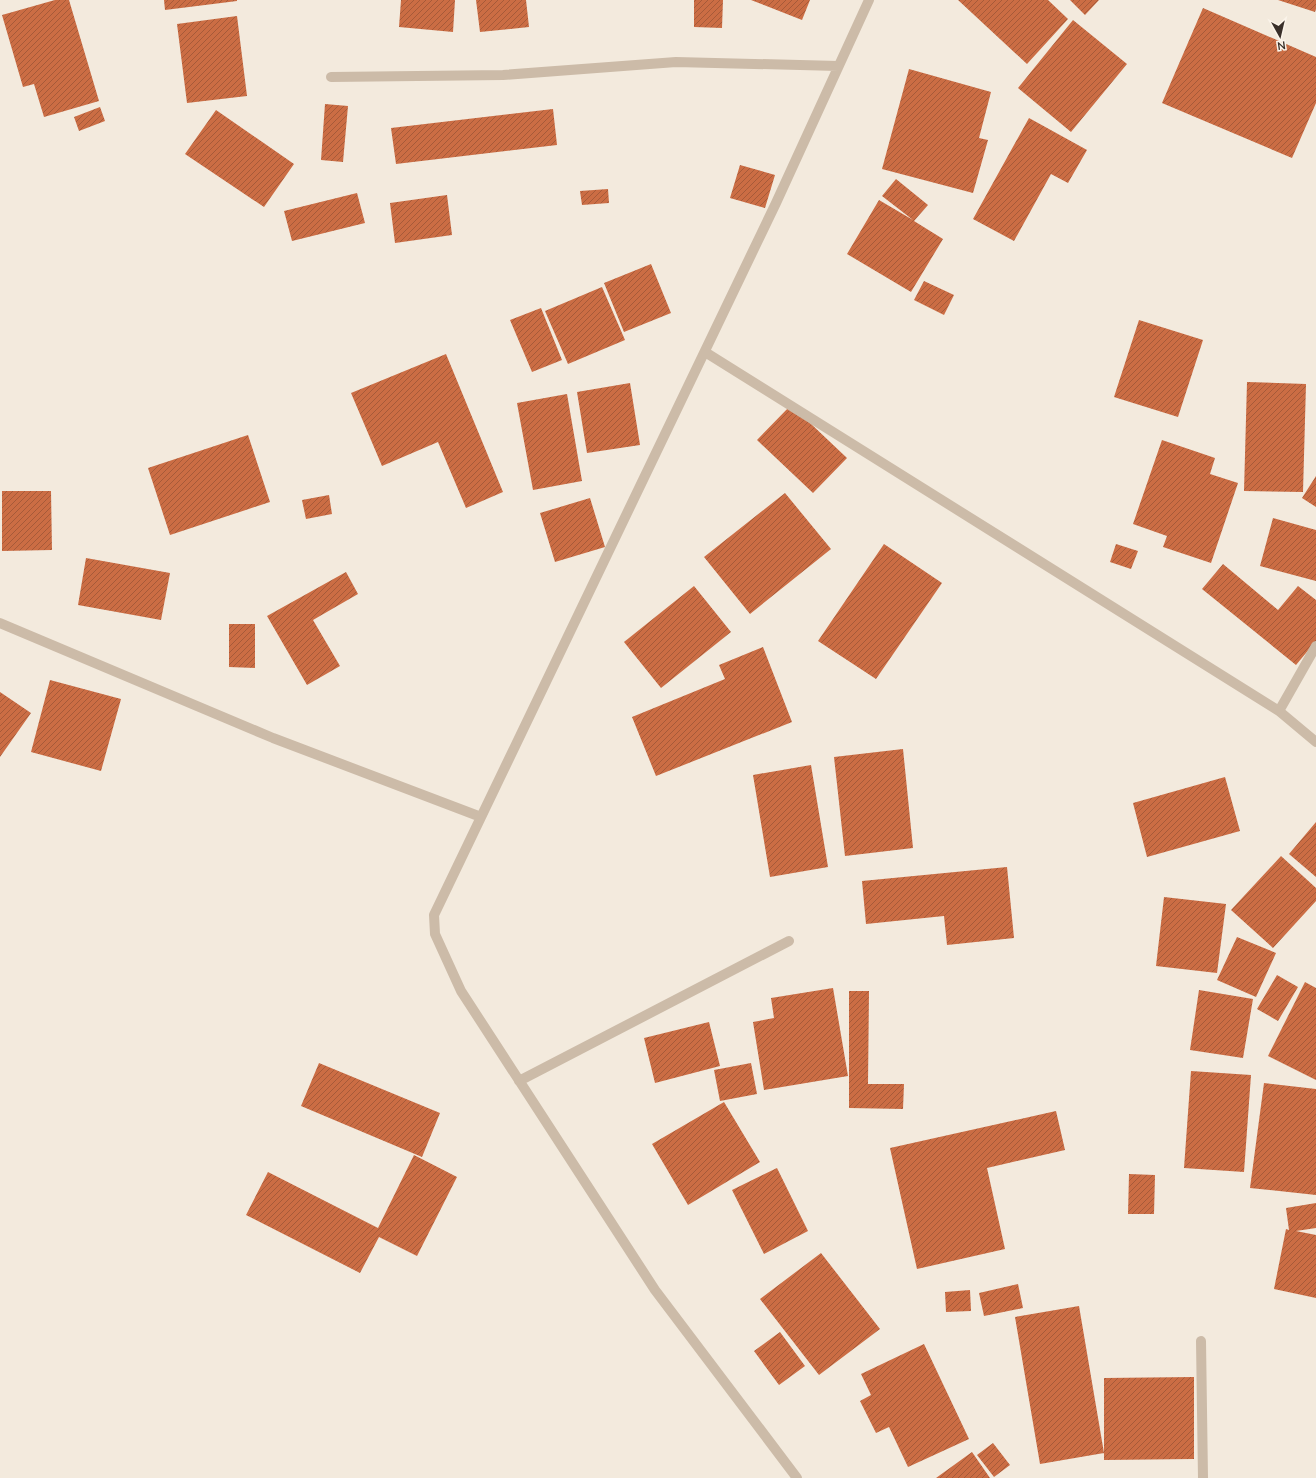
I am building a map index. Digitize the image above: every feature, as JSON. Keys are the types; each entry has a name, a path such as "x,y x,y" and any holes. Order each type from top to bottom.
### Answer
{"street":[{"path":"797,1478 655,1290 461,992 435,934 434,915 704,352 868,0"},
{"path":"331,77 503,75 676,62 838,66"},
{"path":"704,352 1279,712 1316,742"},
{"path":"0,623 273,738 481,817"},
{"path":"1279,712 1316,646"},
{"path":"519,1081 789,941"},
{"path":"1201,1341 1203,1478"}],"building":[{"path":"55,0 69,0 99,101 44,117 34,84 23,87 2,15"},
{"path":"164,0 237,0 237,1 165,10"},
{"path":"401,0 455,0 453,32 399,27"},
{"path":"476,0 526,0 529,27 480,32"},
{"path":"694,0 723,0 722,28 694,27"},
{"path":"751,0 810,0 802,20"},
{"path":"958,0 1048,0 1068,19 1027,64"},
{"path":"1070,0 1099,0 1085,15"},
{"path":"1278,0 1316,0 1316,9 1315,12"},
{"path":"1203,8 1316,57 1316,103 1292,158 1162,103"},
{"path":"237,16 247,96 187,103 177,24"},
{"path":"1073,20 1127,64 1071,132 1018,88"},
{"path":"909,69 991,92 979,138 988,140 973,193 882,169"},
{"path":"325,104 348,106 343,162 321,160"},
{"path":"100,107 105,121 79,131 74,117"},
{"path":"553,109 557,145 396,164 391,128"},
{"path":"216,110 294,164 264,207 185,154"},
{"path":"1029,118 1087,150 1068,183 1051,174 1014,241 973,219"},
{"path":"740,165 775,175 765,208 730,198"},
{"path":"896,179 928,205 914,221 943,239 911,292 847,254 879,200 913,220 882,196"},
{"path":"608,189 609,203 582,205 580,191"},
{"path":"357,193 365,223 292,241 284,211"},
{"path":"447,195 452,235 395,243 390,203"},
{"path":"651,264 671,313 624,332 604,283"},
{"path":"924,281 954,295 944,315 914,300"},
{"path":"602,287 625,340 568,364 545,311"},
{"path":"541,308 562,360 532,372 510,320"},
{"path":"1139,320 1203,340 1178,417 1114,397"},
{"path":"446,354 503,492 466,508 438,442 382,466 351,393"},
{"path":"1247,382 1306,384 1303,492 1244,491"},
{"path":"630,383 640,445 587,453 577,392"},
{"path":"567,394 582,481 533,490 517,403"},
{"path":"791,405 847,458 813,493 757,440"},
{"path":"248,435 270,502 170,535 148,468"},
{"path":"1162,440 1215,458 1210,474 1238,483 1211,563 1163,547 1167,536 1133,524"},
{"path":"1316,476 1316,507 1302,498"},
{"path":"2,491 51,491 52,550 2,551"},
{"path":"785,493 831,549 750,614 704,557"},
{"path":"329,495 332,514 306,519 302,500"},
{"path":"590,498 605,547 555,562 540,513"},
{"path":"1273,518 1316,530 1316,581 1260,566"},
{"path":"884,544 942,583 876,679 818,641"},
{"path":"1116,544 1138,551 1131,569 1110,562"},
{"path":"86,558 170,573 161,620 78,605"},
{"path":"1223,564 1278,610 1298,586 1316,600 1316,641 1296,665 1202,589"},
{"path":"346,572 358,594 313,620 340,666 307,685 267,616"},
{"path":"694,586 731,632 661,688 624,642"},
{"path":"229,624 255,624 255,668 229,667"},
{"path":"763,647 792,722 656,776 632,717 725,679 719,665"},
{"path":"50,680 121,699 101,771 31,752"},
{"path":"0,692 31,713 0,757"},
{"path":"903,749 913,848 845,856 834,757"},
{"path":"811,765 828,867 770,877 753,775"},
{"path":"1225,777 1240,831 1147,857 1133,803"},
{"path":"1316,822 1316,877 1289,854"},
{"path":"1281,856 1316,888 1316,901 1273,948 1231,910"},
{"path":"1007,867 1014,938 947,945 944,916 866,924 862,881"},
{"path":"1164,897 1226,904 1217,973 1156,966"},
{"path":"1237,937 1276,953 1256,997 1217,980"},
{"path":"1277,975 1298,987 1278,1021 1257,1009"},
{"path":"1305,982 1316,988 1316,1080 1268,1056"},
{"path":"833,988 848,1076 764,1090 753,1022 774,1018 771,998"},
{"path":"1199,990 1253,999 1243,1058 1190,1050"},
{"path":"849,991 869,991 868,1084 904,1084 903,1109 849,1108"},
{"path":"709,1022 720,1066 655,1083 644,1038"},
{"path":"319,1063 440,1113 422,1157 301,1106"},
{"path":"751,1063 757,1094 720,1101 714,1070"},
{"path":"1191,1071 1251,1075 1244,1172 1184,1168"},
{"path":"1264,1083 1316,1089 1316,1195 1250,1188"},
{"path":"724,1102 760,1162 688,1205 652,1144"},
{"path":"1056,1111 1065,1150 987,1168 1005,1249 917,1269 890,1148"},
{"path":"414,1155 457,1177 417,1256 379,1237 360,1273 246,1215 268,1172 378,1228"},
{"path":"777,1168 808,1231 764,1254 732,1190"},
{"path":"1129,1174 1155,1175 1154,1214 1128,1214"},
{"path":"1316,1203 1316,1228 1296,1231 1316,1235 1316,1298 1274,1289 1286,1229 1289,1230 1286,1208"},
{"path":"821,1253 880,1329 819,1375 760,1299"},
{"path":"1018,1284 1023,1308 984,1316 979,1293"},
{"path":"970,1290 971,1311 946,1312 945,1292"},
{"path":"1079,1306 1104,1453 1040,1464 1015,1317"},
{"path":"780,1332 805,1366 779,1385 754,1351"},
{"path":"924,1344 969,1439 908,1467 889,1427 876,1433 860,1401 871,1395 861,1374"},
{"path":"1194,1377 1194,1459 1104,1460 1104,1378"},
{"path":"993,1443 1010,1465 994,1477 977,1455"},
{"path":"972,1452 990,1478 936,1478"}]}
